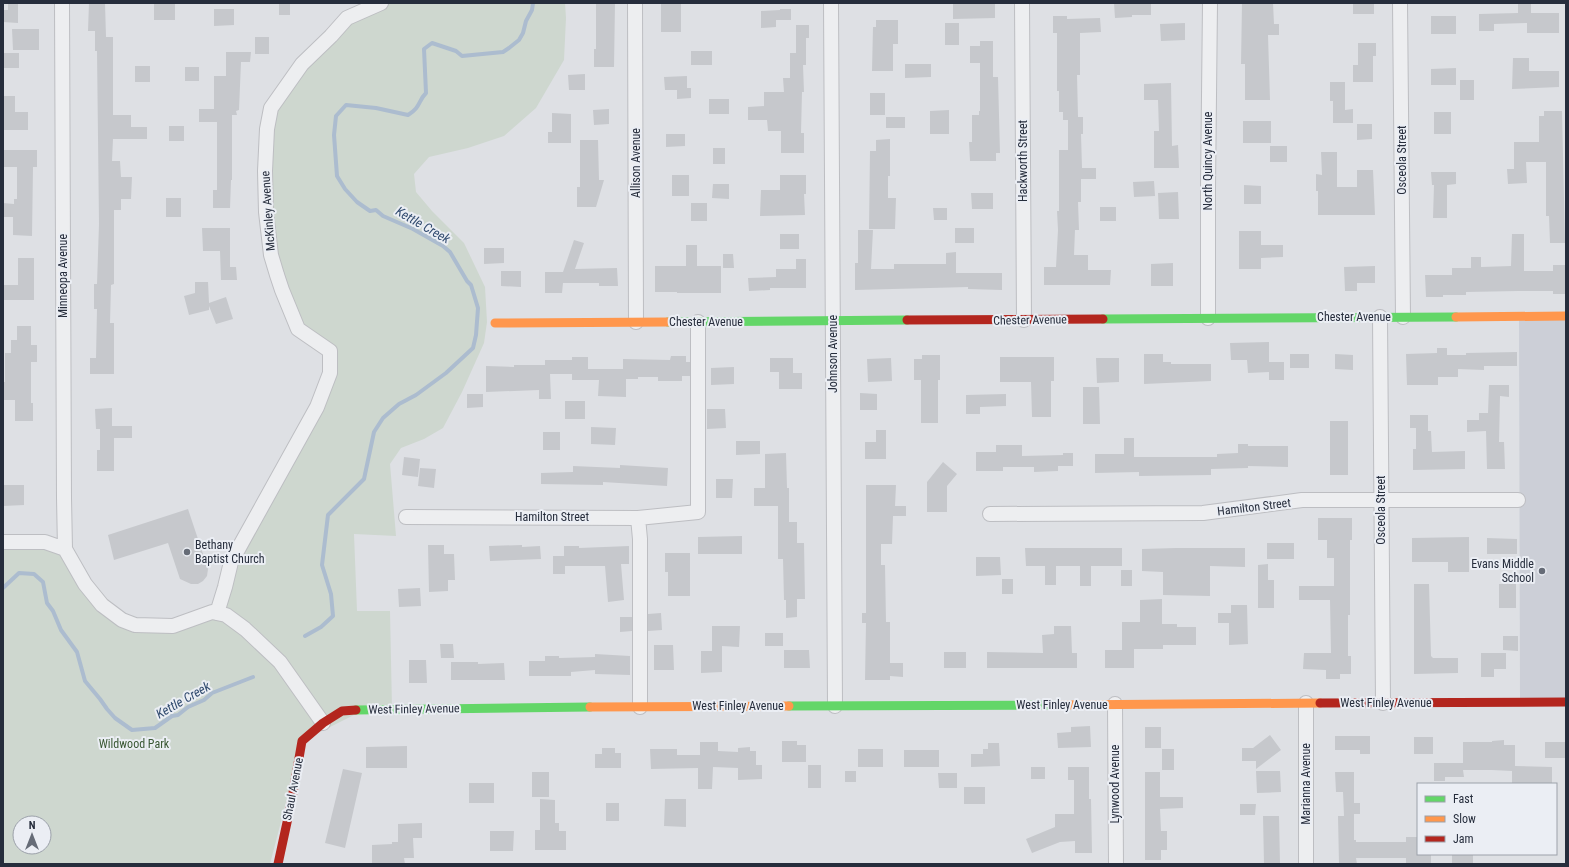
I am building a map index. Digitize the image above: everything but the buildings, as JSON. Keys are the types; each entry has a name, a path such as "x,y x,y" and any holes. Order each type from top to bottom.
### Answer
{"main road":[{"name":"Chester Avenue","path":"495,323 1566,316"},
{"name":"West Finley Avenue","path":"323,723 342,711 364,710 1566,702"},
{"name":"Shaul Avenue","path":"278,864 302,741 323,723"}],"street":[{"name":"Minneopa Avenue","path":"62,3 65,549"},
{"name":"McKinley Avenue","path":"217,613 231,562 317,407 330,373 330,351 298,329 282,290 271,255 266,212 266,129 272,108 302,64 347,18 381,3"},
{"name":"Allison Avenue","path":"635,3 636,322"},
{"name":"Johnson Avenue","path":"831,3 836,706"},
{"name":"Hackworth Street","path":"1022,3 1024,320"},
{"name":"North Quincy Avenue","path":"1208,318 1210,3"},
{"name":"Osceola Street","path":"1400,3 1404,317"},
{"name":"Osceola Street","path":"1380,317 1383,703"},
{"name":"Hamilton Street","path":"406,517 638,518 698,512 698,322"},
{"name":"Hamilton Street","path":"990,514 1203,513 1302,500 1518,500"},
{"path":"638,518 640,539 640,707"},
{"path":"3,542 45,542 65,549 85,584 102,605 122,620 135,625 173,626 212,612 226,615 245,629 280,662 323,723"},
{"name":"Marianna Avenue","path":"1306,703 1306,864"},
{"name":"Lynwood Avenue","path":"1114,704 1116,864"}],"shaded area":[{"name":"Evans Middle School","path":"1519,316 1566,316 1566,702 1520,702"}],"green space":[{"name":"Wildwood Park","path":"381,3 565,3 566,18 564,60 536,108 504,136 468,148 429,157 414,174 416,192 432,211 464,243 485,287 487,322 484,343 462,392 443,428 424,439 401,448 390,464 396,536 354,534 357,611 390,611 392,709 364,710 302,741 270,864 3,864 3,542 65,549 122,620 173,626 212,612 317,407 330,351 298,329 271,255 271,108 331,36"}],"waterway":[{"name":"Kettle Creek","path":"305,636 321,627 333,616 331,594 322,565 328,515 364,479 374,432 383,418 399,404 416,395 446,373 473,348 476,335 478,308 471,285 467,281 450,252 443,246 413,229 383,216 376,210 370,211 357,202 345,189 337,176 334,135 336,116 346,105 376,108 408,115 417,107 426,93 424,49 432,43 456,51 462,56 503,52 519,40 532,10 533,3"},
{"name":"Kettle Creek","path":"3,588 19,573 34,574 43,582 47,603 53,611 61,630 77,652 85,681 115,718 132,730 155,728 172,716 178,715 188,707 204,700 212,693 253,677"}],"traffic: fast":[{"path":"1103,319 1456,317"},
{"path":"668,322 907,320"},
{"path":"789,706 1058,705"},
{"path":"356,710 590,707"}],"traffic: slow":[{"path":"1456,317 1566,316"},
{"path":"495,323 668,322"},
{"path":"1058,705 1320,703"},
{"path":"590,707 789,706"}],"traffic: jam":[{"path":"907,320 1103,319"},
{"path":"1320,703 1566,702"},
{"path":"278,864 291,804 302,741 323,723 342,711 356,710"}],"place":[{"name":"Bethany Baptist Church","path":"187,552"},
{"name":"Evans Middle School","path":"1542,571"}]}
